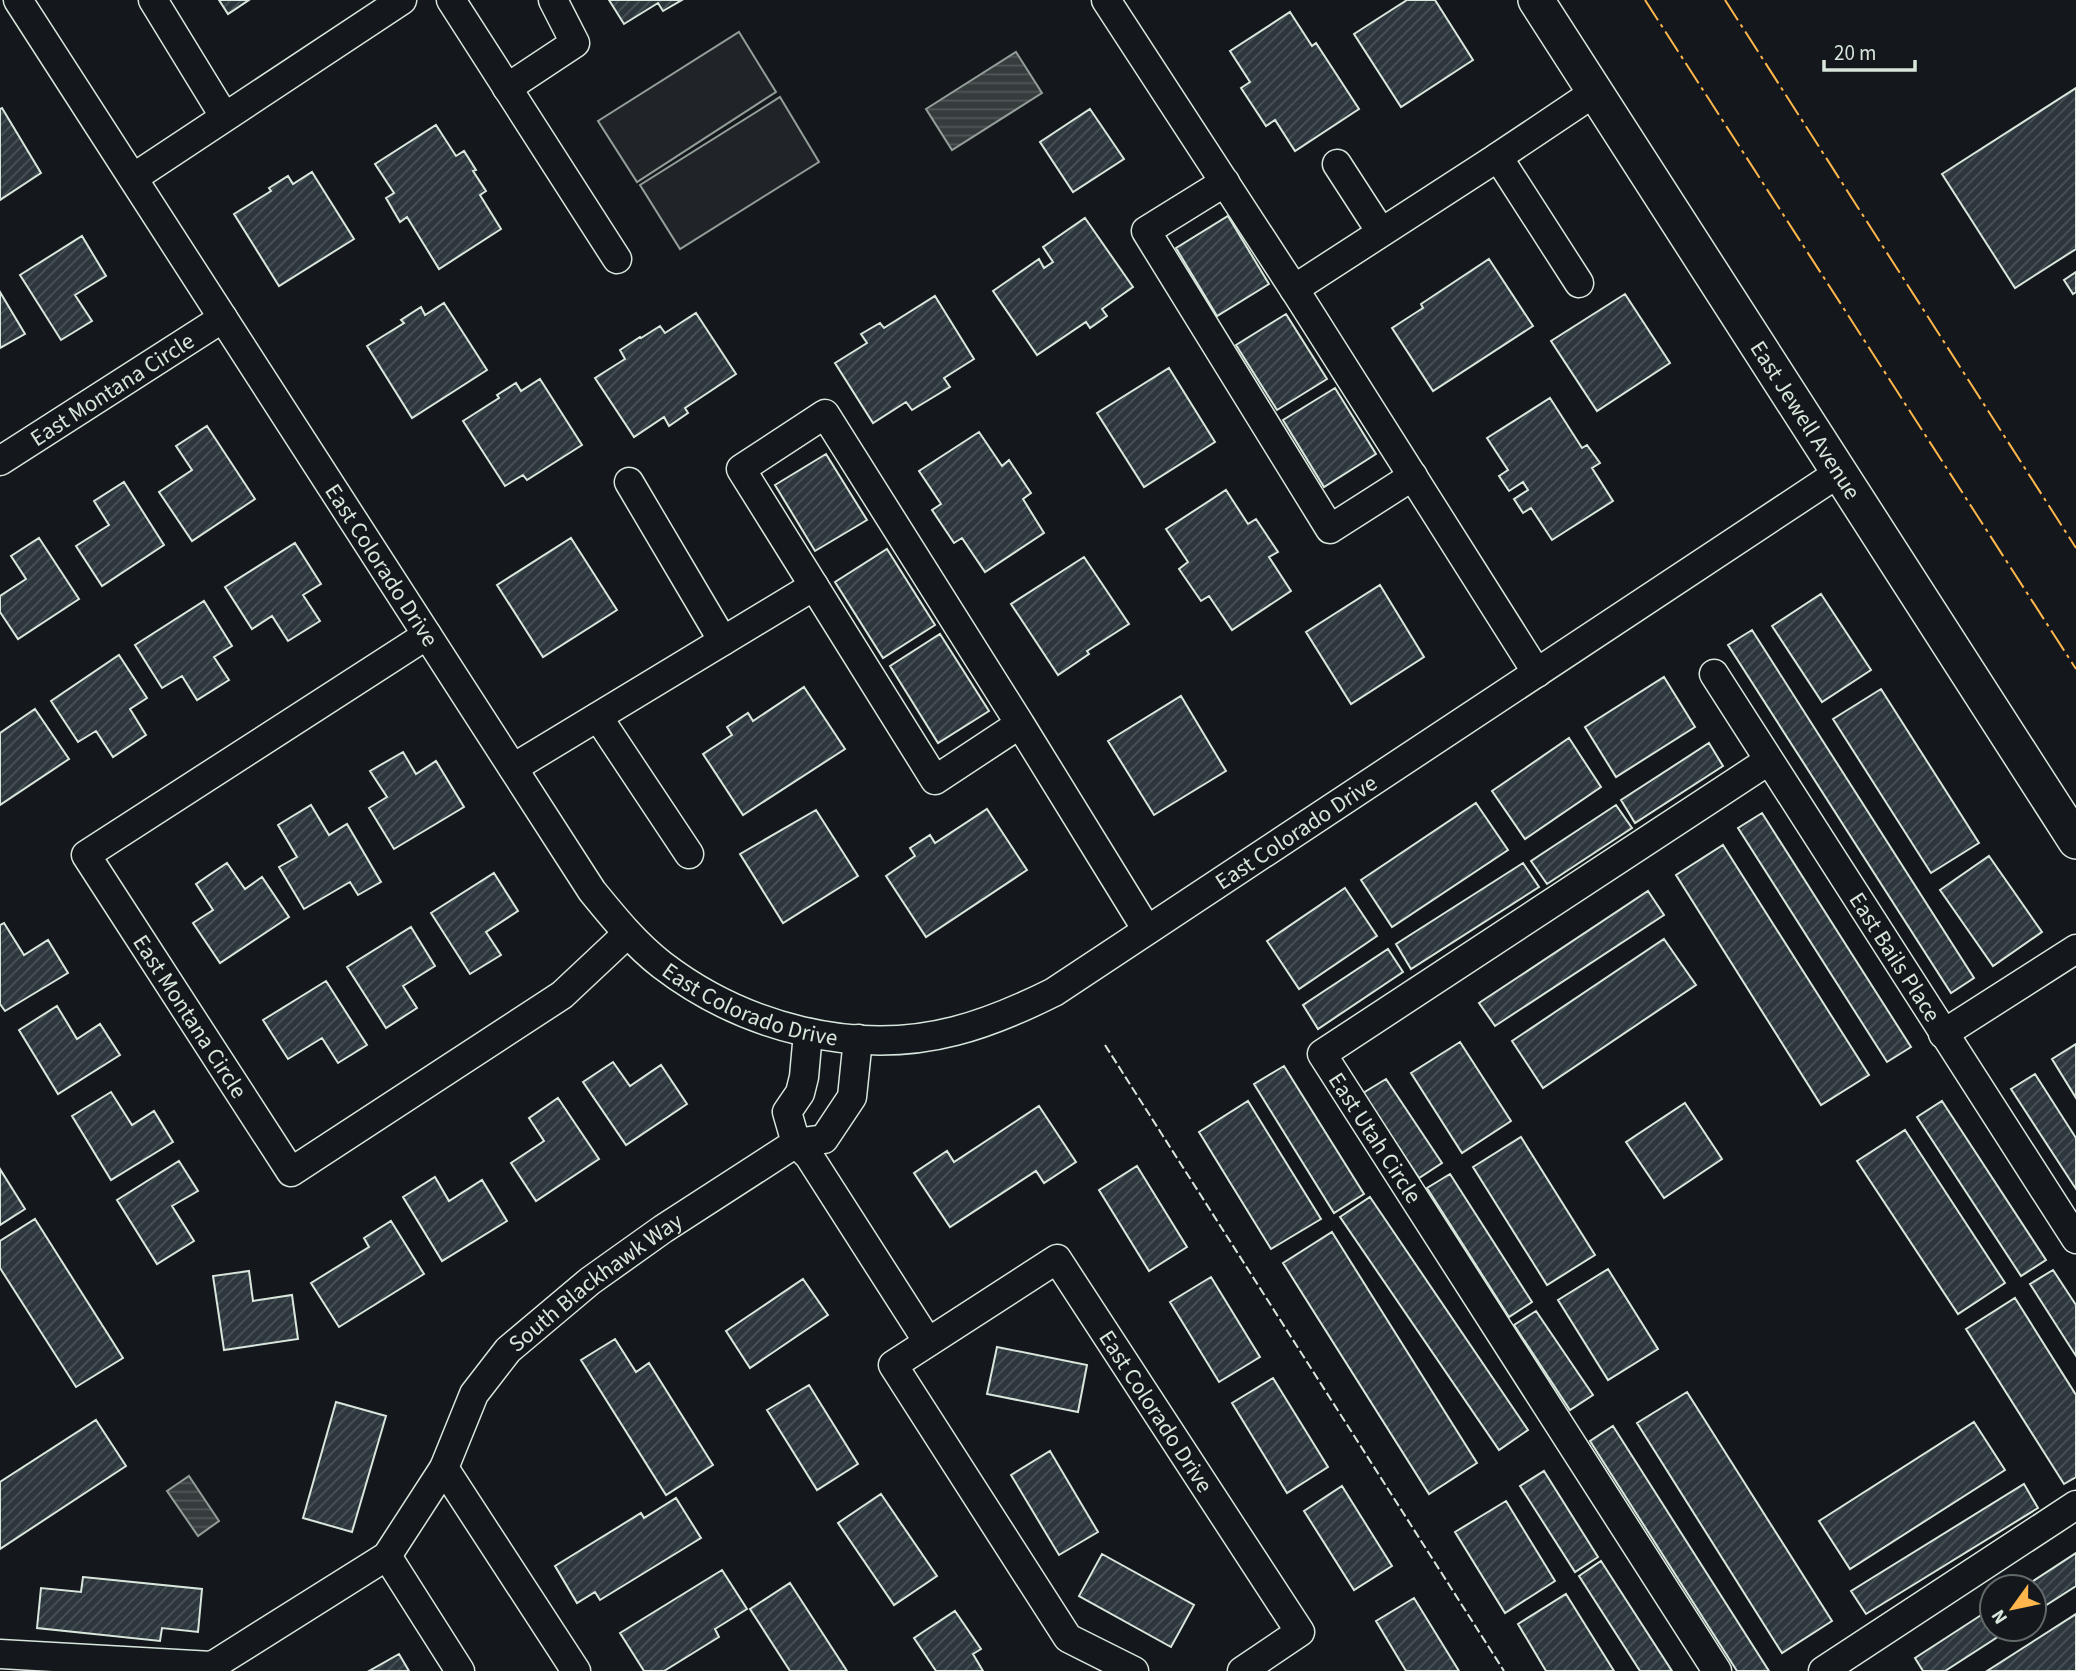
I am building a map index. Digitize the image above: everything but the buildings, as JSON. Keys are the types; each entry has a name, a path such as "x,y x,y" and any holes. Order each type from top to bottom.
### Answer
{"street":[{"path":"0,12 18,0"},
{"name":"East Colorado Drive","path":"18,0 592,891 627,934 661,965 706,995 756,1018 808,1033 858,1039 917,1038 953,1032 1005,1016 1054,992 1840,472"},
{"path":"153,0 224,116"},
{"path":"133,178 402,0"},
{"path":"507,88 575,43 553,0"},
{"path":"1106,0 1294,289 1537,673"},
{"name":"East Jewell Avenue","path":"1536,0 2076,841"},
{"path":"460,3 507,88 617,259"},
{"path":"1294,289 1595,92"},
{"path":"1498,157 1579,283"},
{"path":"1337,164 1381,232"},
{"path":"1225,183 1146,231 1330,530 1413,476"},
{"name":"East Montana Circle","path":"0,461 223,318"},
{"path":"1020,724 935,780 741,469 825,414 1020,724 1147,930"},
{"path":"629,482 723,641"},
{"path":"513,768 814,586"},
{"name":"East Montana Circle","path":"427,635 86,855 291,1172 562,995 627,934"},
{"name":"East Bails Place","path":"1714,674 2076,1239"},
{"path":"598,717 689,854"},
{"name":"East Utah Circle","path":"1717,1671 1322,1054 1768,761"},
{"path":"1943,1034 2076,949"},
{"path":"808,1033 800,1093 787,1112 796,1143 809,1156 928,1342"},
{"name":"South Blackhawk Way","path":"0,1654 212,1666 387,1556 444,1468 474,1394 508,1350 590,1281 663,1229 796,1143 824,1139 852,1097 858,1039"},
{"name":"East Colorado Drive","path":"1134,1671 1068,1638 893,1364 1057,1259 1300,1632 1242,1671"},
{"path":"444,1468 576,1671"},
{"path":"1823,1671 2076,1504"},
{"path":"387,1556 460,1671"}],"shaded area":[{"path":"739,32 776,92 637,182 598,121"},
{"path":"1016,52 1042,93 952,150 926,109"},
{"path":"780,97 819,162 680,249 640,185"},
{"path":"189,1476 219,1521 198,1536 167,1491"}],"fence":[{"path":"1105,1045 1504,1671"}],"power":[{"path":"1645,0 2076,669"},
{"path":"1725,0 2076,548"}]}
